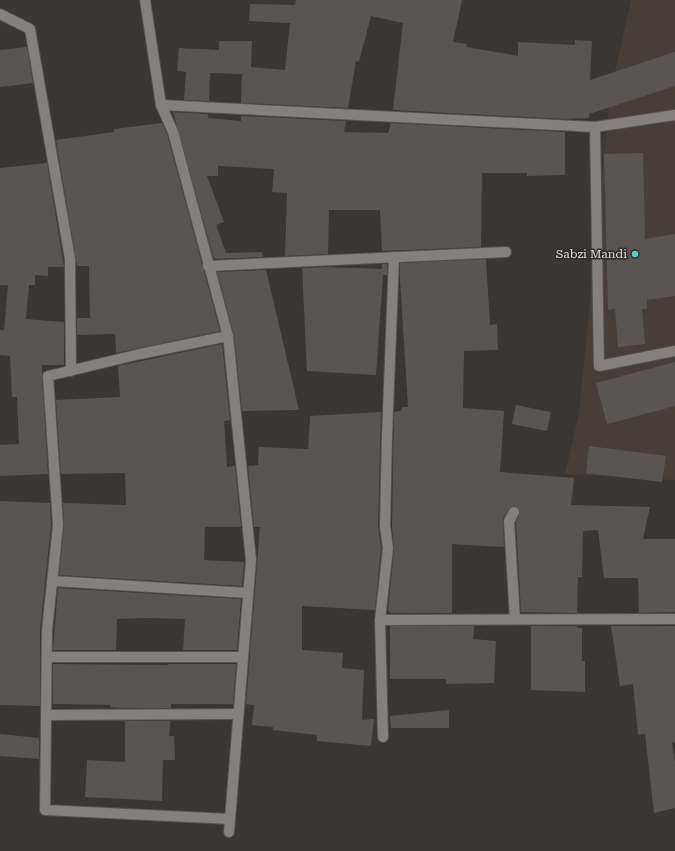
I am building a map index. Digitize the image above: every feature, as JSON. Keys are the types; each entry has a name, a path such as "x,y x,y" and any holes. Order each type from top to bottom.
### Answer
{"street":[{"path":"145,0 161,105 173,132 228,336 251,560 229,832"},
{"path":"0,14 30,29 70,259 71,371"},
{"path":"161,105 595,127 675,114"},
{"path":"595,127 599,366 675,351"},
{"path":"208,266 506,252"},
{"path":"383,737 380,620 388,548 385,526 394,257"},
{"path":"228,336 140,354 48,376 58,524 47,630 45,810 230,819"},
{"path":"514,512 509,521 515,619"},
{"path":"53,581 248,593"},
{"path":"380,620 675,619"},
{"path":"47,657 243,657"},
{"path":"47,715 238,714"}],"shaded area":[{"name":"Sabzi Mandi","path":"631,0 675,0 675,480 565,474 579,413 610,95"}],"building":[{"path":"296,0 462,0 453,42 467,44 466,47 518,56 518,42 575,45 575,40 592,41 590,80 675,52 675,86 589,114 589,118 564,119 393,110 403,23 371,16 359,62 356,61 348,108 241,103 242,74 210,73 209,101 184,100 186,72 177,71 179,48 219,50 219,41 252,41 251,67 285,70 290,23 249,21 250,4 295,5"},
{"path":"27,47 33,83 0,87 0,50"},
{"path":"173,112 208,114 208,118 241,121 241,116 346,121 344,132 388,133 391,123 565,132 565,175 527,176 527,173 482,173 481,247 382,251 380,210 329,210 328,254 285,256 287,193 272,192 274,169 218,166 218,176 207,176 224,222 216,225 226,253 262,252 263,257 214,259"},
{"path":"162,123 167,134 220,331 116,353 115,334 77,335 77,318 90,318 89,266 77,266 56,140 114,132 114,129"},
{"path":"643,153 645,239 675,234 675,296 647,300 647,309 642,309 645,344 618,347 615,309 608,310 604,154"},
{"path":"47,163 64,267 48,267 48,276 35,275 35,285 29,285 26,319 64,322 64,365 42,365 48,474 0,476 0,445 19,444 17,397 12,397 10,356 0,355 0,330 4,330 8,285 0,285 0,168"},
{"path":"486,259 490,325 497,324 498,350 464,351 463,408 504,411 500,472 574,478 571,505 650,507 643,539 675,539 675,612 639,613 638,578 604,578 598,530 583,531 582,577 578,577 577,613 521,612 516,522 520,512 517,507 514,506 509,509 503,518 504,547 452,544 452,613 390,613 390,611 388,611 394,549 392,526 394,412 401,411 402,407 408,407 400,263"},
{"path":"382,264 387,264 387,275 383,275 376,375 307,371 302,268 327,267 382,269"},
{"path":"266,270 299,410 242,411 234,335 217,272"},
{"path":"222,344 230,420 224,421 227,467 235,466 241,527 205,527 204,560 244,562 242,586 59,575 64,526 63,503 126,505 125,473 61,474 56,400 120,397 118,366"},
{"path":"675,362 675,406 607,424 596,383"},
{"path":"516,405 551,412 547,431 512,424"},
{"path":"381,412 378,526 381,548 375,610 302,606 302,650 343,653 342,668 364,670 362,720 374,719 371,746 317,741 317,735 273,730 273,727 252,725 254,705 246,704 260,527 254,527 248,466 258,465 259,447 308,449 310,416"},
{"path":"589,446 666,456 662,482 586,473"},
{"path":"0,501 50,503 51,525 40,630 40,706 0,705"},
{"path":"58,588 241,599 237,650 183,650 185,619 147,618 117,619 116,650 53,650"},
{"path":"390,626 474,626 473,639 496,641 494,683 446,684 446,679 390,679"},
{"path":"531,626 577,626 577,628 582,628 582,661 585,661 585,692 531,690"},
{"path":"611,626 675,626 675,742 672,743 675,763 675,808 654,813 645,734 638,735 633,684 620,686"},
{"path":"53,664 236,664 233,704 171,704 171,708 124,708 110,707 111,705 53,704"},
{"path":"449,710 449,728 391,728 390,716"},
{"path":"125,721 170,721 169,736 174,736 175,760 163,760 162,801 85,797 87,760 125,762"},
{"path":"0,734 39,738 39,759 0,756"}],"place":[{"name":"Sabzi Mandi","path":"635,254"}]}
